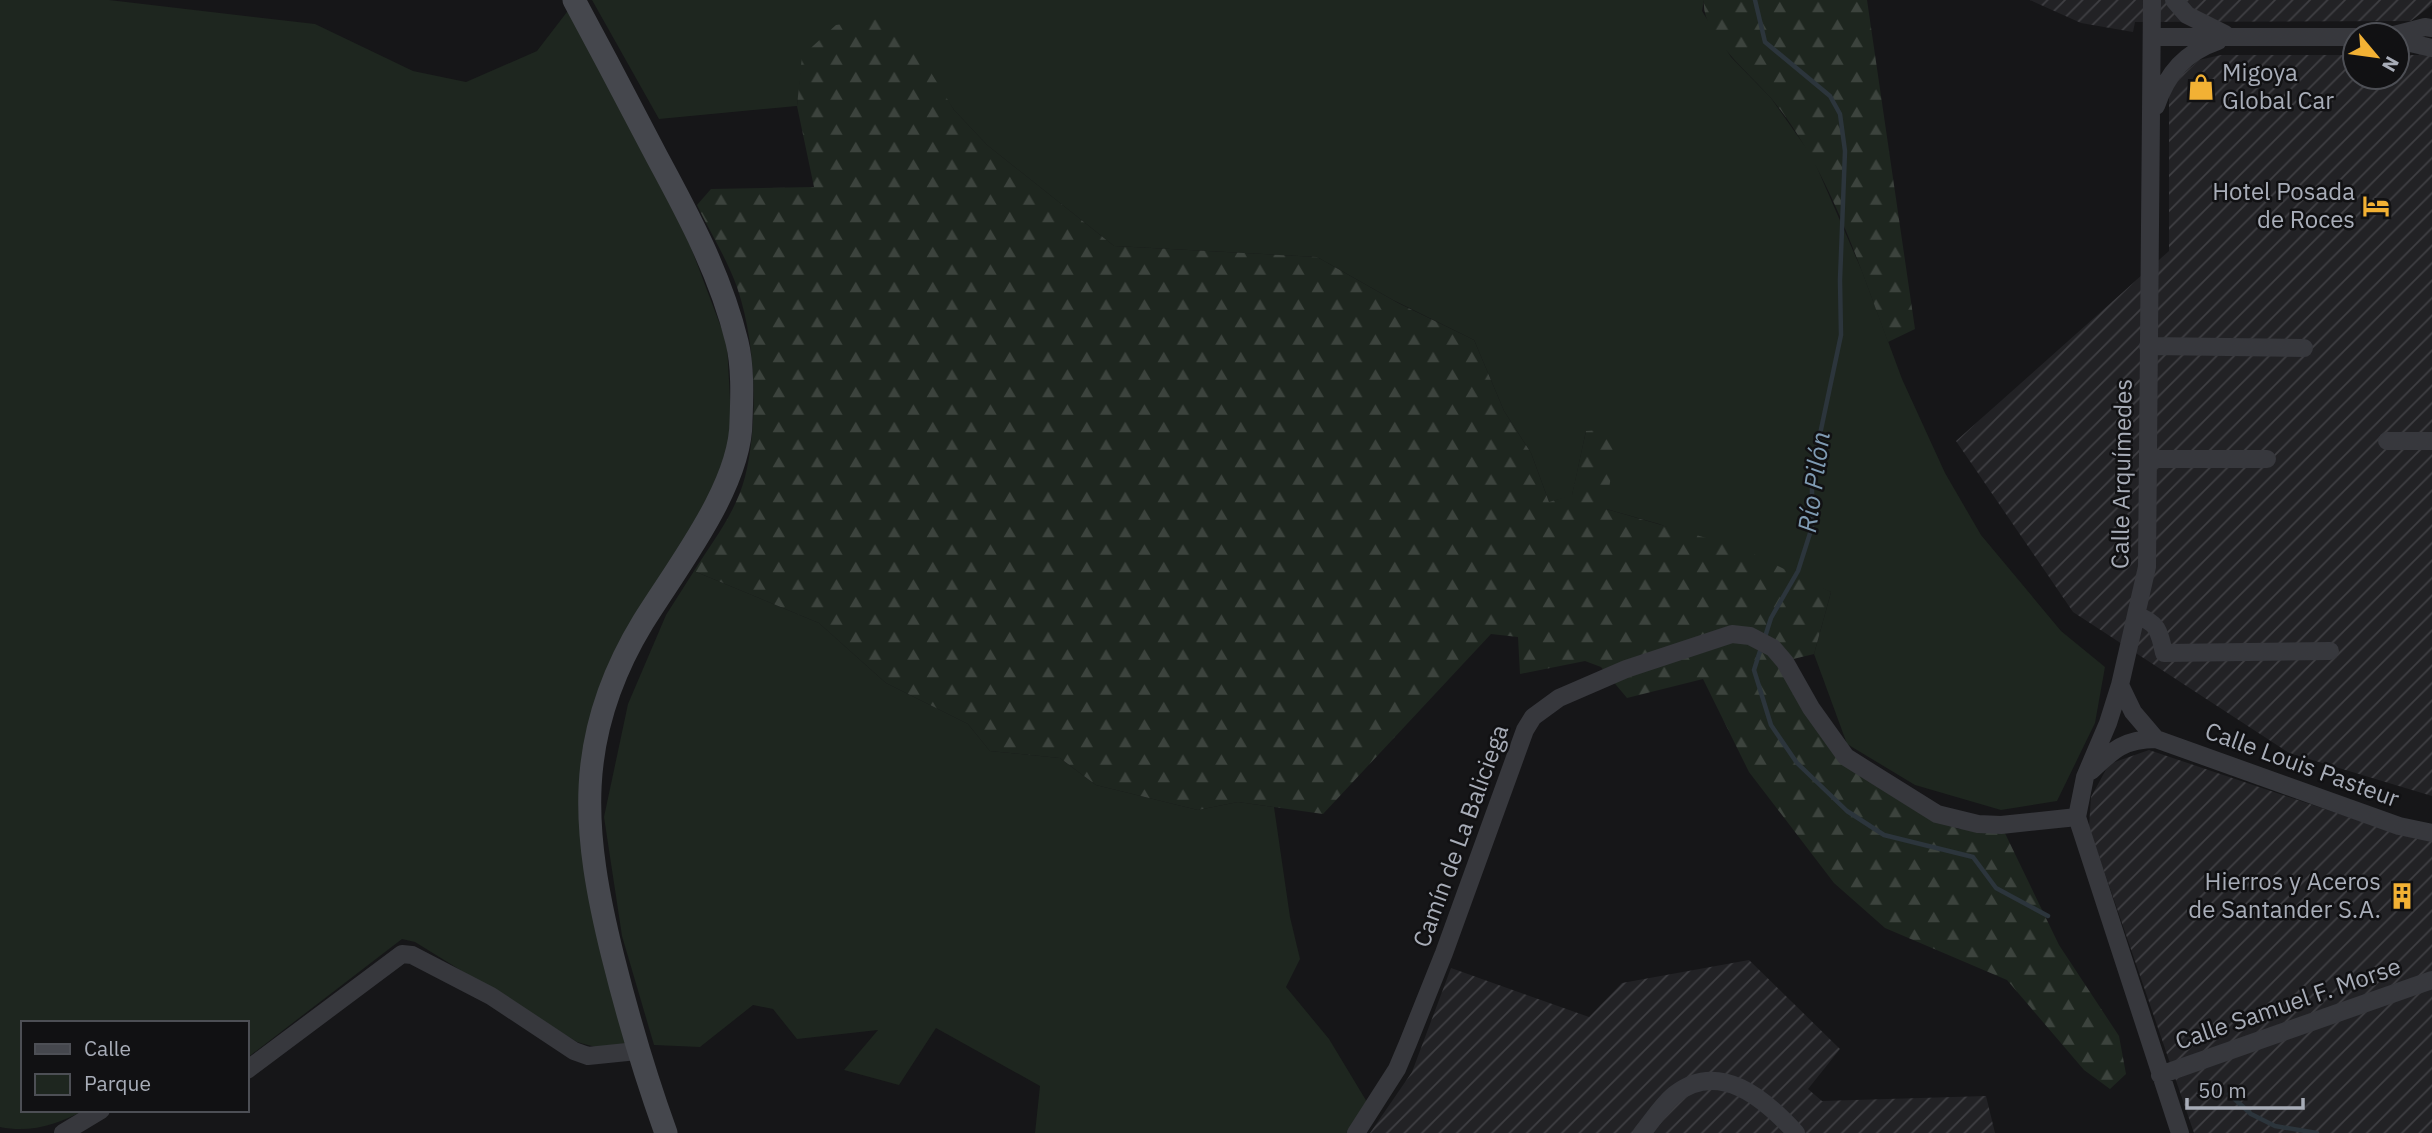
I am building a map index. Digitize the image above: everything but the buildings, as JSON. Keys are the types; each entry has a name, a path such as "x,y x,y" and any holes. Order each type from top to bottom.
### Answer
{"street":[{"path":"574,0 704,244 737,343 739,365 742,425 728,484 637,633 604,705 595,738 587,801 596,887 637,1051 666,1133"},
{"name":"Calle Arquímedes","path":"2152,0 2147,567 2120,685 2108,723 2085,777 2077,817 2180,1133"},
{"path":"2174,0 2187,15 2231,37"},
{"path":"2411,35 2430,29"},
{"path":"2152,37 2341,37"},
{"path":"2151,120 2161,91 2183,58 2197,48 2231,37"},
{"path":"2411,42 2432,48"},
{"path":"2148,346 2304,348"},
{"path":"2387,441 2432,441"},
{"path":"2149,459 2267,459"},
{"path":"2136,616 2148,619 2159,629 2164,653 2330,652"},
{"name":"Camín de La Baliciega","path":"1356,1133 1397,1069 1444,953 1518,746 1533,717 1559,698 1626,669 1732,634 1750,636 1773,648 1785,662 1811,708 1846,757 1937,814 1978,824 2001,825 2077,817"},
{"path":"2120,685 2133,712 2156,739"},
{"path":"2085,777 2117,747 2142,739 2156,739"},
{"name":"Calle Louis Pasteur","path":"2156,739 2399,826 2432,832"},
{"path":"248,1069 402,954 412,955 491,996 574,1051 588,1056 637,1051"},
{"name":"Calle Samuel F. Morse","path":"2160,1075 2432,980"},
{"path":"1642,1133 1674,1096 1692,1085 1720,1079 1742,1088 1783,1119 1796,1133"},
{"path":"63,1133 98,1112"}],"shaded area":[{"path":"2030,0 2432,0 2432,5 2411,21 2135,22 2133,32 2081,23"},
{"path":"2432,44 2432,796 2289,753 2073,612 1956,441 2169,251 2169,94 2182,75 2199,60 2221,55 2341,55 2341,91 2411,91 2411,55 2418,55"},
{"path":"2149,750 2399,834 2432,841 2432,1133 2194,1133 2089,827 2091,797 2109,764"},
{"path":"1749,960 1840,1049 1808,1089 1822,1101 1986,1096 1995,1133 1370,1133 1412,1072 1451,968 1589,1017 1622,983"}],"green space":[{"path":"0,0 109,0 315,24 413,71 466,82 537,51 570,8 687,237 727,343 731,418 727,450 717,484 587,733 626,1045 599,1048 577,1042 415,942 402,939 248,1057 248,1021 21,1021 21,1112 80,1112 44,1126 22,1129 0,1127"},
{"path":"592,0 1704,0 1702,11 1731,57 1771,98 1812,156 1862,271 1902,379 1945,473 1981,535 2061,631 2105,667 2095,723 2057,801 2001,810 1915,785 1847,744 1814,654 1831,592 1659,524 1606,509 1586,431 1572,496 1549,502 1531,453 1504,411 1474,340 1393,300 1317,257 1114,246 987,145 954,110 935,82 803,56 797,106 659,119"},
{"path":"1704,0 1867,0 1915,329 1888,342 1839,215 1809,154 1771,98 1718,39 1705,13"},
{"path":"892,17 909,37 954,110 987,145 1114,246 1317,257 1398,303 1474,340 1504,411 1531,453 1549,502 1572,495 1586,431 1618,429 1606,509 1741,548 1831,592 1814,654 1785,661 1838,749 1958,829 2001,825 2059,945 2119,1036 2126,1074 2110,1089 2084,1070 2007,980 1885,928 1834,883 1749,772 1703,679 1627,698 1601,667 1585,661 1520,674 1518,637 1491,634 1323,814 1238,802 1198,810 1096,785 1060,758 990,751 968,724 886,683 819,623 694,571 723,526 741,490 749,455 754,407 752,357 737,287 697,205 711,189 814,187 797,106 802,56 836,25"},
{"path":"694,571 819,623 886,683 968,724 990,751 1060,758 1096,785 1198,810 1238,802 1274,807 1290,917 1300,959 1286,987 1329,1039 1367,1102 1347,1133 1035,1133 1040,1086 936,1028 899,1085 844,1070 878,1030 797,1039 773,1009 753,1005 700,1047 654,1045 622,936 604,817 628,704 666,615"}],"waterway":[{"name":"Río Pilón","path":"1755,0 1765,42 1830,96 1840,114 1845,151 1840,280 1841,335 1812,472 1812,527 1798,571 1771,618 1764,640"},
{"name":"Río Pilón","path":"1761,648 1754,670 1771,725 1797,763 1847,811 1884,835 1973,857 1996,888 2048,916"},
{"name":"Río Pilón","path":"2229,1094 2251,1114 2275,1126 2317,1133"}],"place":[{"name":"Migoya Global Car","path":"2201,87"},
{"name":"Hotel Posada de Roces","path":"2376,206"},
{"name":"Hierros y Aceros de Santander S.A.","path":"2402,896"}]}
